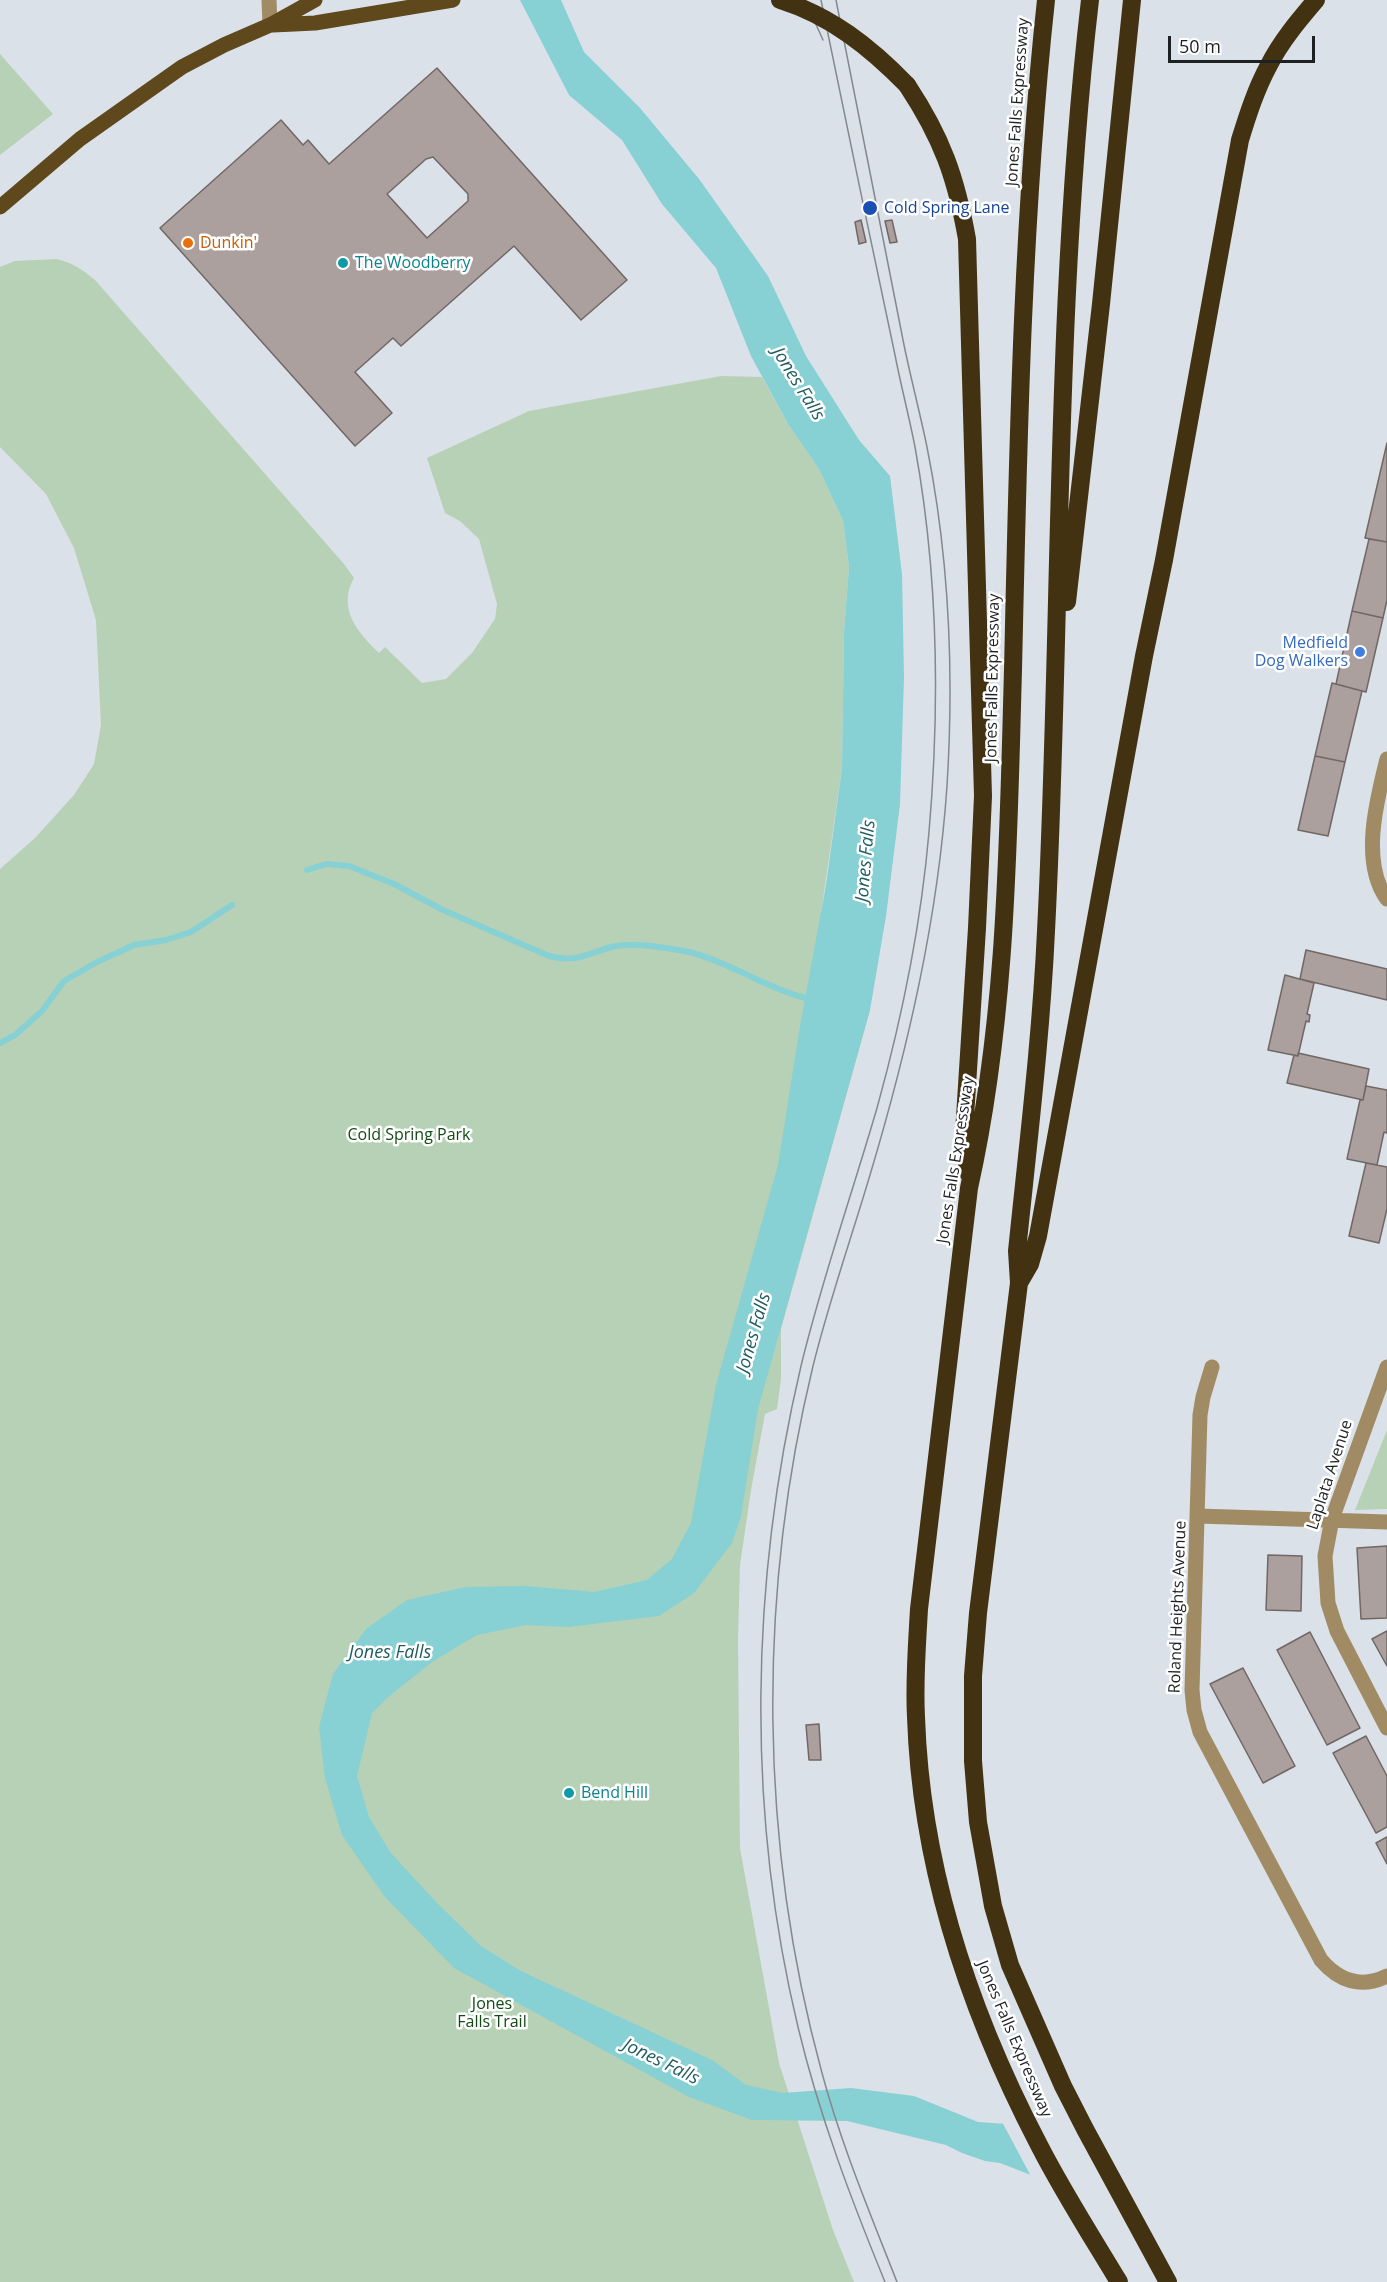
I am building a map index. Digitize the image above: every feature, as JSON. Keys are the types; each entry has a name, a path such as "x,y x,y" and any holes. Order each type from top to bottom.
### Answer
{"highway":[{"path":"780,0 826,19 859,39 907,85 924,112 953,173 967,239 983,796 964,1133 969,1188"},
{"name":"Jones Falls Expressway","path":"1046,0 1033,154 1021,384 1004,928 992,1053 981,1136 969,1188 919,1608 915,1675 916,1717 918,1757 931,1845 964,1977 1039,2146 1119,2282"},
{"name":"Jones Falls Expressway","path":"1090,0 1074,156 1069,252 1046,942 1040,1032 1017,1251 1019,1283 978,1613 973,1676 973,1761 978,1822 993,1906 1011,1965 1063,2086 1103,2166 1168,2282"},
{"path":"1053,720 1101,304 1132,0"},
{"path":"1019,1283 1030,1264 1038,1236 1240,140 1254,98 1270,63 1294,26 1316,0"}],"main road":[{"path":"0,207 80,138 182,67 270,25 315,0"},
{"path":"270,25 315,23 453,0"}],"street":[{"path":"269,0 270,25"},
{"path":"1387,759 1379,791 1372,843 1381,891 1387,898"},
{"name":"Roland Heights Avenue","path":"1212,1367 1200,1415 1192,1690 1200,1732 1321,1960 1332,1973 1345,1980 1360,1983 1377,1981 1387,1976"},
{"name":"Laplata Avenue","path":"1387,1367 1332,1519 1325,1556 1328,1603 1341,1640 1387,1728"},
{"path":"1198,1516 1387,1522"}],"green space":[{"path":"0,54 53,114 0,155"},
{"name":"Cold Spring Park","path":"57,259 78,267 95,280 344,564 354,578 348,599 352,619 357,628 379,653 385,647 422,683 446,679 472,653 495,619 497,604 479,539 460,521 445,513 427,458 529,411 721,376 762,377 788,424 819,469 843,521 849,567 844,632 842,768 819,927 870,1010 781,1329 781,1379 777,1409 765,1414 740,1565 738,1639 740,1848 779,2063 833,2230 854,2282 0,2282 0,869 35,838 74,795 94,764 101,725 96,620 74,548 46,494 0,447 0,267 15,261"},
{"path":"1387,1430 1387,1509 1355,1510"}],"water":[{"name":"Jones Falls","path":"520,0 561,0 584,52 640,108 699,179 768,276 806,356 859,440 890,476 902,574 904,677 900,804 886,916 870,1010 758,1409 741,1516 732,1543 694,1593 659,1616 568,1627 526,1625 477,1635 432,1662 372,1713 357,1776 369,1817 390,1852 481,1946 521,1971 712,2060 746,2085 783,2093 851,2088 914,2096 978,2122 1007,2124 1052,2187 1031,2175 1000,2163 985,2161 962,2153 946,2145 847,2121 752,2120 689,2097 454,1968 385,1897 342,1835 325,1778 319,1727 333,1674 366,1629 407,1600 466,1587 526,1586 594,1592 647,1580 672,1559 691,1523 716,1385 778,1165 800,1026 826,885 842,768 844,632 849,567 843,521 819,469 788,424 751,356 716,268 662,204 622,140 569,95"}],"pier":[{"path":"1001,2120 1044,2132 1070,2147 1092,2171 1138,2246 1164,2282 1110,2282 1073,2215 1050,2190 1033,2180"}],"building":[{"name":"The Woodberry","path":"437,68 627,280 581,320 514,246 401,346 393,338 355,372 392,413 355,446 160,228 281,120 303,145 308,140 329,164","holes":["433,157 468,194 468,201 427,238 387,194 426,159"]},
{"path":"861,220 866,242 859,244 855,222"},
{"path":"892,220 897,242 890,243 885,221"},
{"path":"1387,443 1387,542 1365,538"},
{"path":"1369,539 1387,542 1387,600 1383,618 1352,611"},
{"path":"1352,611 1383,618 1366,692 1336,684"},
{"path":"1332,683 1362,691 1345,762 1315,756"},
{"path":"1315,756 1345,762 1328,836 1298,830"},
{"path":"1306,950 1387,969 1387,1000 1300,979"},
{"path":"1285,975 1314,983 1307,1014 1310,1015 1309,1022 1306,1021 1298,1056 1268,1050"},
{"path":"1298,1053 1369,1069 1363,1100 1287,1083 1294,1055 1298,1056"},
{"path":"1366,1086 1387,1090 1387,1133 1384,1132 1377,1165 1347,1159 1360,1100 1363,1100"},
{"path":"1366,1163 1387,1167 1387,1209 1379,1243 1349,1236"},
{"path":"1387,1546 1387,1618 1361,1619 1357,1548"},
{"path":"1268,1555 1302,1556 1301,1611 1266,1610"},
{"path":"1387,1631 1387,1666 1372,1639"},
{"path":"1310,1632 1360,1728 1327,1745 1277,1650"},
{"path":"1243,1668 1295,1766 1263,1783 1210,1684"},
{"path":"819,1724 821,1760 809,1760 806,1725"},
{"path":"1366,1736 1387,1776 1387,1827 1376,1833 1333,1753"},
{"path":"1387,1837 1387,1864 1376,1843"}],"waterway":[{"path":"307,870 326,864 349,866 394,884 443,910 549,956 567,959 626,945 673,949 709,958 783,991 814,1000"},
{"path":"0,1043 15,1035 42,1011 64,981 97,962 134,945 166,940 191,932 232,905"}],"tram line":[{"path":"805,0 823,40"},
{"path":"821,0 913,435 923,495 935,639 935,736 929,832 921,902 895,1040 877,1108 809,1333 784,1448 772,1530 764,1613 761,1696 763,1780 769,1863 781,1945 806,2060 837,2156 885,2282"},
{"path":"836,0 934,489 948,616 949,744 937,885 909,1031 884,1127 819,1342 795,1453 782,1542 775,1631 773,1720 777,1809 786,1898 801,1986 822,2073 838,2126 897,2282"}],"place":[{"name":"Cold Spring Lane","path":"870,208"},
{"name":"Dunkin'","path":"188,243"},
{"name":"The Woodberry","path":"343,263"},
{"name":"Medfield Dog Walkers","path":"1360,652"},
{"name":"Bend Hill","path":"569,1793"}],"park label":[{"name":"Jones Falls Trail","path":"492,2013"}]}
